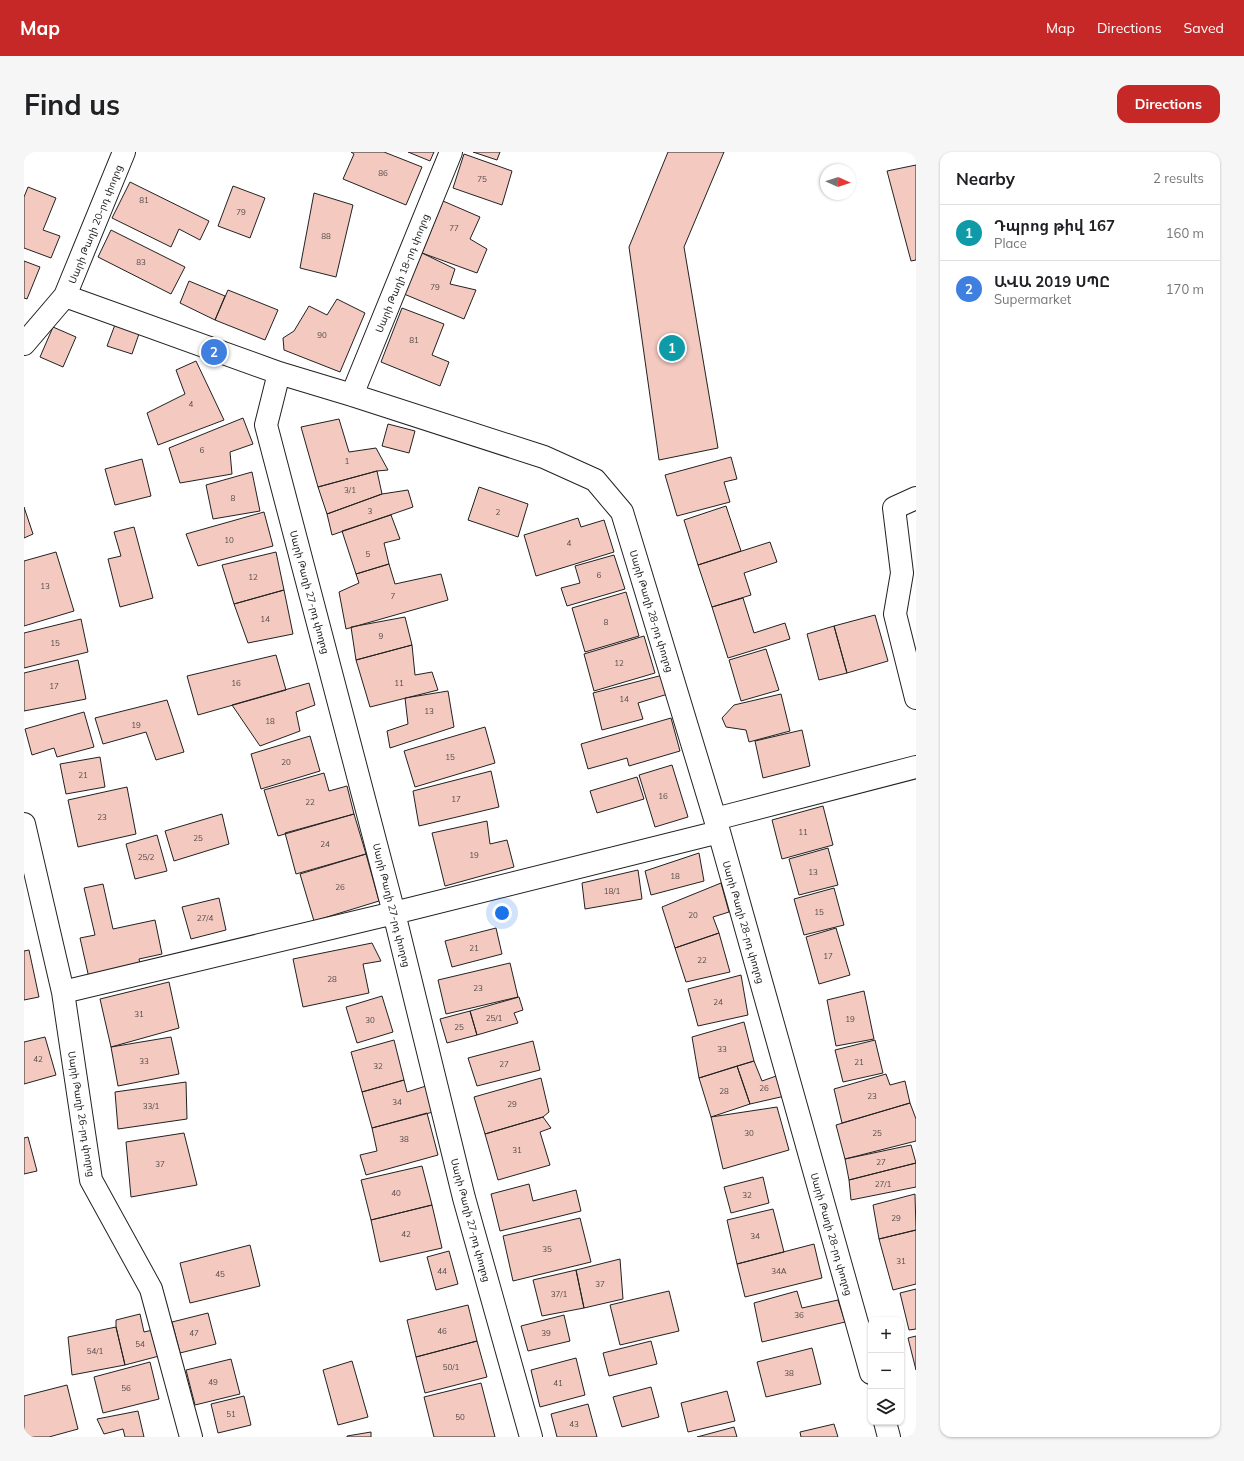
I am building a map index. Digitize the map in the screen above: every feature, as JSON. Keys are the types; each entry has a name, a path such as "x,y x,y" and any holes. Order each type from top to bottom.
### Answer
{"street":[{"name":"Սարի Թաղի 20-րդ փողոց","path":"66,296 124,152"},
{"name":"Սարի Թաղի 18-րդ փողոց","path":"352,395 451,152"},
{"path":"24,344 66,296 279,373 352,395"},
{"name":"Սարի Թաղի 27-րդ փողոց","path":"279,373 266,425 394,913 464,1198 531,1437"},
{"name":"Սարի Թաղի 28-րդ փողոց","path":"352,395 544,457 595,480 622,512 717,825 868,1362"},
{"path":"916,498 894,508 902,573 895,614 916,698"},
{"path":"63,992 394,913 717,825 916,767"},
{"name":"Սարի Թաղի 26-րդ փողոց","path":"24,824 63,992 91,1180 151,1289 191,1437"},
{"path":"886,1425 889,1437"}],"building":[{"path":"351,152 384,152 422,167 406,205 343,179 354,154"},
{"path":"408,152 434,152 430,161"},
{"path":"473,152 500,152 497,160"},
{"path":"668,152 724,152 684,247 718,448 659,460 629,247"},
{"path":"464,154 512,171 502,205 453,188"},
{"path":"916,165 916,260 911,261 887,171"},
{"path":"130,182 209,221 200,240 179,229 171,247 112,218"},
{"path":"233,186 265,198 250,238 218,226"},
{"path":"28,187 56,198 43,230 60,236 51,258 24,248 24,197"},
{"path":"314,193 353,205 336,277 300,268"},
{"path":"443,201 480,217 470,239 487,249 477,273 422,253"},
{"path":"111,230 185,267 171,294 98,257"},
{"path":"422,253 455,269 450,284 476,290 464,319 404,294"},
{"path":"24,261 40,267 27,299 24,298"},
{"path":"189,281 225,296 215,320 180,303"},
{"path":"228,290 278,310 265,340 215,320"},
{"path":"337,299 365,313 340,372 284,350 283,338 294,331 309,306 327,315"},
{"path":"402,308 444,324 432,355 449,362 440,386 381,362"},
{"path":"116,322 140,331 132,354 107,346"},
{"path":"53,327 76,337 63,367 40,357"},
{"path":"196,361 224,420 158,445 147,413 185,394 176,370"},
{"path":"243,418 253,444 230,452 232,474 180,483 169,448"},
{"path":"339,419 349,452 376,448 388,470 377,471 318,487 301,427"},
{"path":"388,424 415,431 409,453 382,446"},
{"path":"731,457 737,479 724,482 730,502 677,516 665,475"},
{"path":"142,459 151,496 115,505 105,469"},
{"path":"377,471 382,494 327,514 318,487"},
{"path":"252,472 260,511 213,519 206,485"},
{"path":"479,487 528,504 518,537 468,520"},
{"path":"408,490 413,507 332,535 327,514 382,494"},
{"path":"726,506 741,551 698,565 684,520"},
{"path":"24,507 33,534 24,538"},
{"path":"264,512 273,546 198,566 186,534"},
{"path":"391,515 400,539 384,543 389,564 356,574 342,531"},
{"path":"578,518 581,527 604,520 614,552 536,576 524,535"},
{"path":"134,527 153,598 120,607 108,559 121,556 114,532"},
{"path":"770,542 777,562 744,573 751,595 712,607 698,565"},
{"path":"56,552 74,611 24,626 24,561"},
{"path":"276,552 284,590 234,604 222,565"},
{"path":"614,555 625,589 567,606 561,588 580,583 575,566"},
{"path":"389,564 395,584 441,574 448,600 346,629 339,592 359,583 356,574"},
{"path":"284,590 293,634 248,643 234,604"},
{"path":"626,592 639,636 585,652 572,608"},
{"path":"743,598 754,633 785,623 790,639 728,658 712,607"},
{"path":"875,615 888,661 847,673 834,626"},
{"path":"405,617 412,645 356,660 351,627"},
{"path":"81,619 88,652 24,668 24,633"},
{"path":"834,626 847,673 819,680 807,634"},
{"path":"644,636 655,673 594,691 584,654"},
{"path":"412,645 415,675 432,672 438,690 370,707 356,660"},
{"path":"766,649 779,690 741,701 729,660"},
{"path":"276,655 286,690 198,715 187,676"},
{"path":"78,660 86,699 24,711 24,673"},
{"path":"663,675 668,694 638,703 643,719 602,730 593,693"},
{"path":"309,683 315,705 296,712 300,731 260,746 232,705"},
{"path":"448,691 454,727 390,748 387,731 408,724 405,698"},
{"path":"781,694 790,731 749,742 746,730 726,727 722,718 734,705"},
{"path":"167,700 184,752 156,760 146,732 103,744 95,718"},
{"path":"84,712 94,747 57,757 54,748 32,755 25,729"},
{"path":"671,718 680,751 629,766 627,758 588,769 581,744"},
{"path":"485,727 495,763 415,787 404,751"},
{"path":"802,730 810,766 763,778 755,741"},
{"path":"310,736 320,771 261,789 251,754"},
{"path":"100,757 105,787 66,794 60,764"},
{"path":"672,765 688,817 655,827 639,775"},
{"path":"491,771 499,807 419,826 413,791"},
{"path":"324,773 329,791 347,786 354,814 278,836 264,790"},
{"path":"637,777 644,799 597,813 590,791"},
{"path":"127,787 136,834 78,847 68,800"},
{"path":"823,806 833,845 782,859 772,820"},
{"path":"222,814 229,844 174,861 165,831"},
{"path":"354,814 366,854 296,874 285,833"},
{"path":"487,821 490,844 507,840 514,867 445,886 432,833"},
{"path":"157,835 167,871 135,879 126,844"},
{"path":"828,848 838,885 799,895 789,859"},
{"path":"699,853 704,881 651,895 645,871"},
{"path":"366,854 379,901 314,921 300,874"},
{"path":"638,870 642,899 585,909 582,883"},
{"path":"721,883 729,912 713,917 719,933 675,948 662,907"},
{"path":"103,884 113,929 155,920 162,954 139,959 142,971 89,978 80,938 95,935 84,888"},
{"path":"834,888 844,925 804,935 794,899"},
{"path":"219,898 226,930 191,939 182,907"},
{"path":"496,928 502,954 452,967 445,941"},
{"path":"836,928 850,975 819,984 806,937"},
{"path":"719,933 730,972 686,982 675,948"},
{"path":"372,943 381,961 363,964 369,993 303,1007 293,959"},
{"path":"29,950 39,997 24,1000 24,951"},
{"path":"510,963 518,997 446,1014 438,980"},
{"path":"741,975 748,1015 698,1026 688,989"},
{"path":"169,982 179,1028 111,1047 100,999"},
{"path":"864,991 874,1039 836,1046 827,1000"},
{"path":"382,996 393,1032 357,1043 346,1007"},
{"path":"519,997 523,1010 514,1013 518,1023 477,1035 470,1011"},
{"path":"470,1011 477,1035 447,1043 440,1019"},
{"path":"744,1022 754,1061 699,1078 692,1037"},
{"path":"45,1037 56,1075 24,1084 24,1042"},
{"path":"171,1037 179,1074 118,1086 111,1047"},
{"path":"394,1040 404,1080 362,1092 351,1052"},
{"path":"875,1040 883,1073 843,1082 835,1050"},
{"path":"533,1041 540,1070 477,1086 468,1058"},
{"path":"754,1061 762,1081 779,1075 785,1096 750,1104 737,1066"},
{"path":"737,1066 750,1104 711,1117 699,1078"},
{"path":"886,1074 890,1085 905,1081 910,1103 842,1123 834,1089"},
{"path":"541,1078 549,1112 543,1117 485,1134 474,1097"},
{"path":"404,1080 407,1092 426,1086 433,1112 372,1128 362,1092"},
{"path":"186,1082 187,1119 118,1129 115,1092"},
{"path":"910,1103 916,1119 916,1141 845,1159 836,1125"},
{"path":"777,1107 789,1150 723,1169 711,1117"},
{"path":"427,1113 438,1155 366,1175 360,1155 377,1151 372,1128"},
{"path":"543,1117 551,1128 540,1132 550,1165 498,1180 485,1134"},
{"path":"184,1133 197,1185 131,1197 126,1142"},
{"path":"28,1137 37,1171 24,1174 24,1138"},
{"path":"911,1145 916,1163 849,1180 845,1159"},
{"path":"916,1163 916,1187 851,1200 849,1180"},
{"path":"422,1166 432,1205 371,1220 361,1180"},
{"path":"763,1177 769,1203 731,1213 724,1187"},
{"path":"529,1184 533,1201 576,1190 581,1211 500,1231 491,1194"},
{"path":"915,1194 916,1230 879,1239 873,1205"},
{"path":"432,1205 442,1248 380,1262 371,1220"},
{"path":"773,1209 784,1252 737,1264 727,1220"},
{"path":"580,1218 591,1262 513,1281 503,1236"},
{"path":"916,1230 916,1284 893,1290 879,1239"},
{"path":"814,1244 822,1278 745,1297 737,1264"},
{"path":"250,1245 260,1286 190,1303 180,1263"},
{"path":"449,1251 458,1284 436,1290 427,1257"},
{"path":"620,1259 623,1299 584,1308 576,1270"},
{"path":"576,1270 584,1308 542,1316 533,1280"},
{"path":"916,1289 916,1329 909,1330 900,1293"},
{"path":"669,1291 679,1331 620,1345 610,1305"},
{"path":"797,1291 802,1308 838,1300 845,1322 762,1342 754,1303"},
{"path":"468,1305 477,1341 416,1357 407,1320"},
{"path":"208,1313 216,1344 180,1353 172,1322"},
{"path":"140,1314 144,1332 157,1329 163,1355 125,1365 116,1327 116,1320"},
{"path":"564,1315 570,1341 528,1351 521,1326"},
{"path":"116,1327 125,1365 72,1375 68,1337"},
{"path":"916,1336 916,1370 908,1338"},
{"path":"477,1341 487,1377 425,1393 416,1357"},
{"path":"651,1341 657,1364 609,1376 603,1353"},
{"path":"812,1348 821,1384 766,1397 757,1362"},
{"path":"576,1358 585,1395 540,1407 531,1370"},
{"path":"231,1359 240,1394 195,1405 186,1370"},
{"path":"352,1361 368,1417 338,1425 323,1370"},
{"path":"150,1362 159,1399 103,1413 94,1377"},
{"path":"481,1383 495,1437 434,1437 424,1397"},
{"path":"67,1385 78,1429 49,1437 24,1437 24,1396"},
{"path":"651,1387 659,1417 622,1427 613,1397"},
{"path":"727,1391 735,1421 688,1432 681,1403"},
{"path":"244,1396 251,1425 218,1433 211,1404"},
{"path":"588,1404 597,1437 557,1437 551,1414"},
{"path":"138,1411 144,1437 125,1437 123,1429 104,1434 97,1419"},
{"path":"834,1424 838,1437 801,1437 800,1432"},
{"path":"734,1427 737,1437 697,1437"},
{"path":"371,1432 371,1437 347,1437 347,1436"}],"place":[{"name":"Դպրոց թիվ 167","path":"672,348"},
{"name":"ԱՎԱ 2019 ՍՊԸ","path":"214,352"}]}
